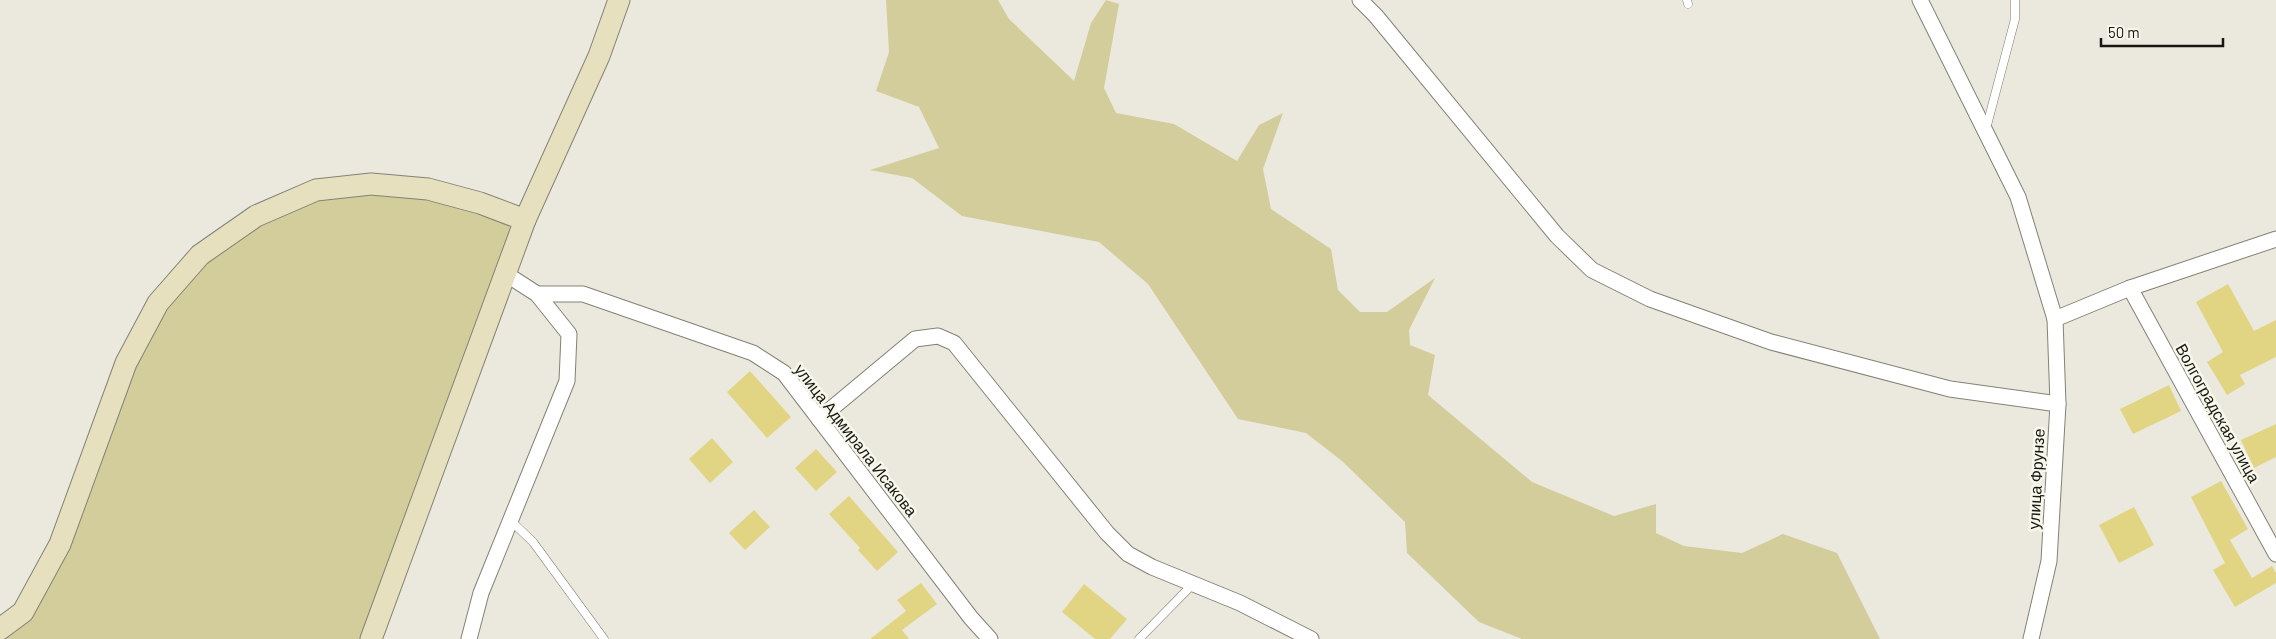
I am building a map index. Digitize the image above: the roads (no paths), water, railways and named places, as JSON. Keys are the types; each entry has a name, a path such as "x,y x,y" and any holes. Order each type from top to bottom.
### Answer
{"main road":[{"path":"371,639 525,220 599,56 619,0"},
{"path":"0,629 23,612 60,544 126,363 135,346 158,303 200,254 256,216 316,190 370,184 428,189 480,203 525,220"}],"street":[{"path":"1360,0 1376,16 1557,236 1592,270 1650,299 1771,342 1950,389 2058,404"},
{"name":"улица Фрунзе","path":"1920,0 2018,196 2055,319 2058,404 2049,561 2031,639"},
{"path":"2055,319 2130,288 2276,239"},
{"path":"469,639 481,593 566,381 568,334 537,294 506,274"},
{"name":"Волгоградская улица","path":"2130,288 2276,554"},
{"name":"улица Адмирала Исакова","path":"537,294 583,294 754,353 784,373 971,618 990,639"},
{"path":"819,419 914,339 938,336 954,342 1114,540 1128,554 1152,567 1240,603 1311,639"}],"lane":[{"path":"1986,131 2015,19 2015,0"},
{"path":"510,520 533,542 604,639"},
{"path":"1139,639 1193,584"}]}
